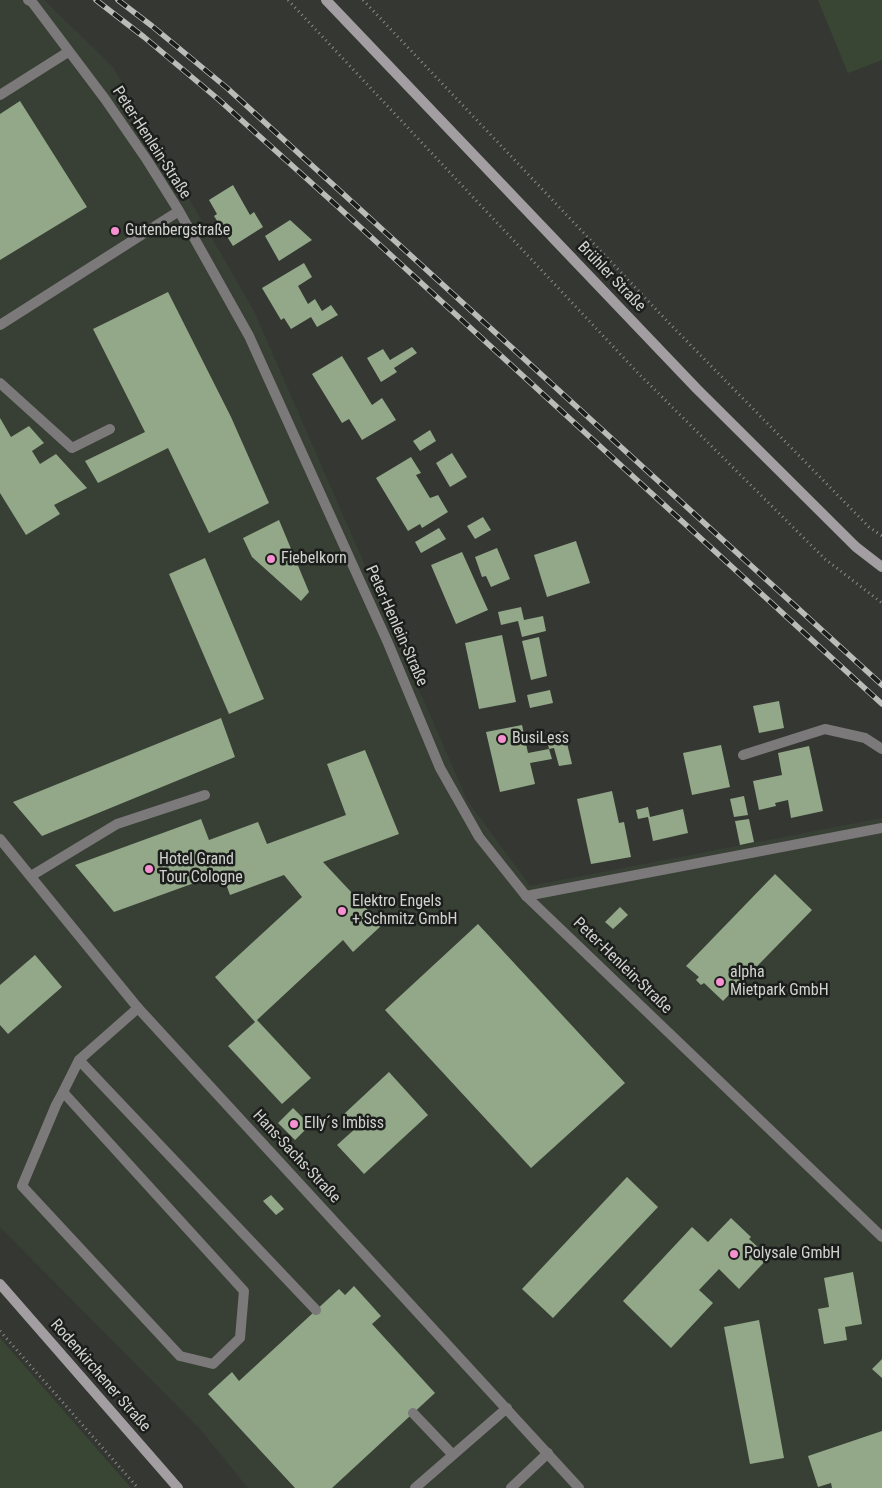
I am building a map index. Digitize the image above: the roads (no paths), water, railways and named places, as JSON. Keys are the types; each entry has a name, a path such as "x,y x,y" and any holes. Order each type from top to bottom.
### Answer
{"main road":[{"name":"Brühler Straße","path":"326,0 697,389 856,547 882,567"},
{"name":"Rodenkirchener Straße","path":"0,1284 178,1488"}],"street":[{"name":"Peter-Henlein-Straße","path":"28,0 32,2 68,52 105,98 147,160 249,336 388,643 440,768 479,838 526,896 882,1237"},
{"path":"0,95 68,52"},
{"path":"0,325 178,211"},
{"path":"0,383 72,448 110,430"},
{"path":"743,755 825,729 865,738 882,749"},
{"path":"31,876 118,824 205,795"},
{"path":"526,896 882,828"},
{"name":"Hans-Sachs-Straße","path":"0,839 138,1008 579,1488"},
{"path":"63,1092 244,1292 240,1338 213,1364 180,1356 22,1186 63,1092 79,1060 138,1008"},
{"path":"79,1060 316,1310"},
{"path":"415,1488 506,1408"},
{"path":"413,1413 453,1455"},
{"path":"511,1488 548,1453"}],"railway":[{"path":"96,0 144,37 218,99 882,704"},
{"path":"118,0 227,88 882,685"}],"place":[{"name":"Gutenbergstraße","path":"115,231"},
{"name":"Fiebelkorn","path":"271,559"},
{"name":"BusiLess","path":"502,739"},
{"name":"Hotel Grand Tour Cologne","path":"149,869"},
{"name":"Elektro Engels + Schmitz GmbH","path":"342,911"},
{"name":"alpha Mietpark GmbH","path":"720,982"},
{"name":"Elly´s Imbiss","path":"294,1124"},
{"name":"Polysale GmbH","path":"734,1254"}]}
